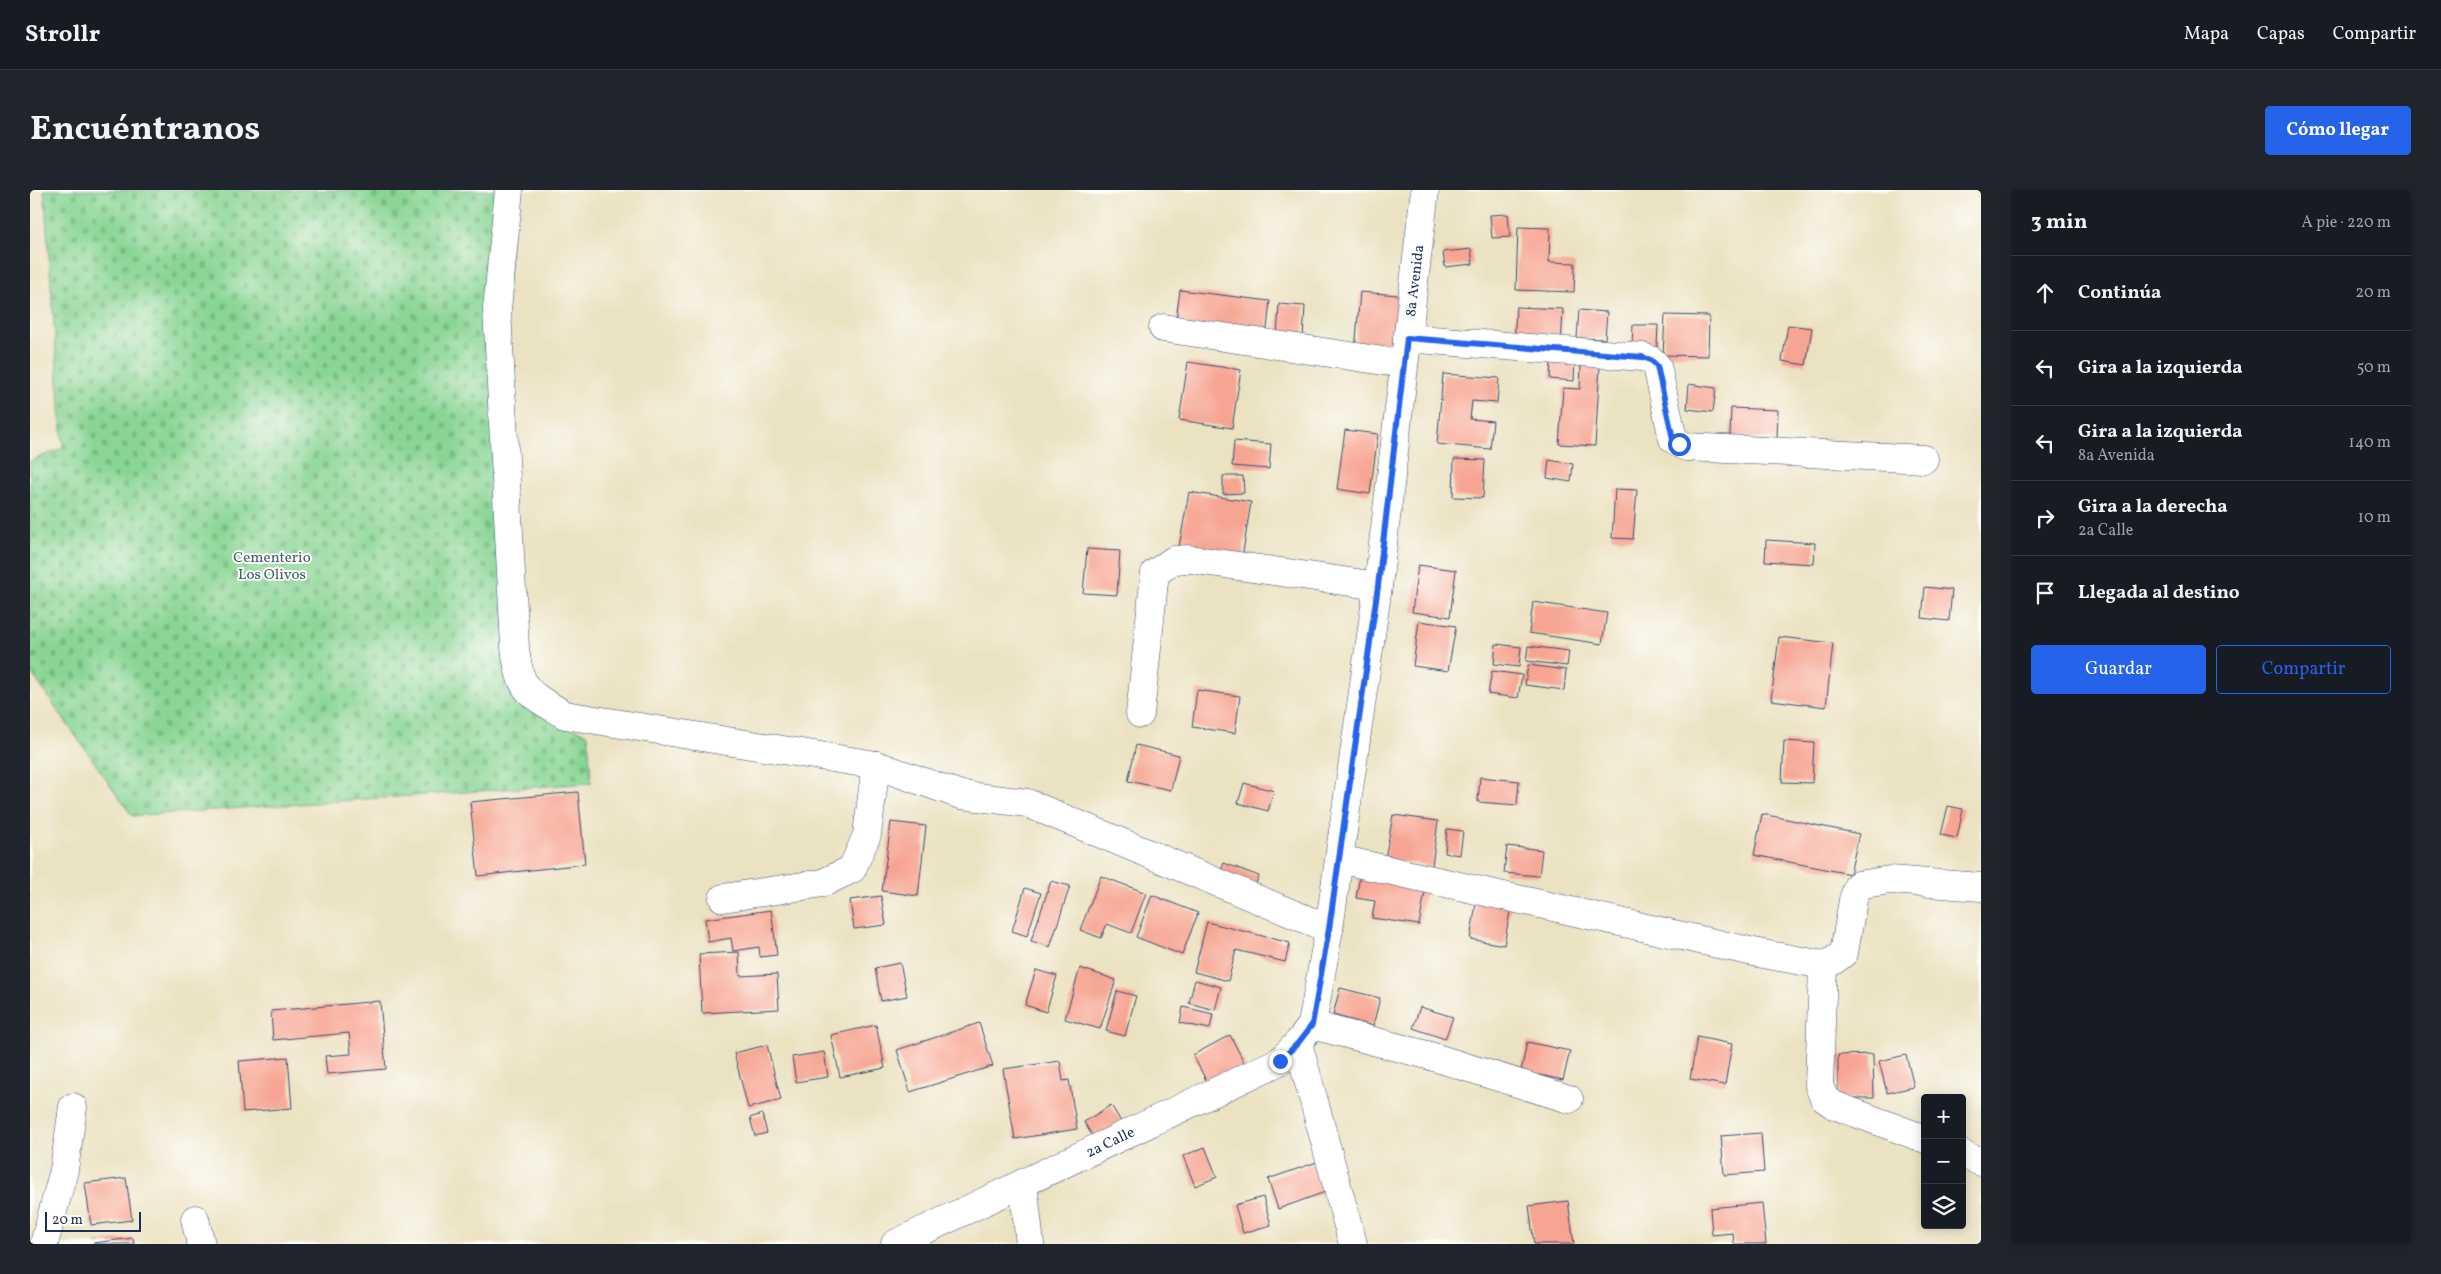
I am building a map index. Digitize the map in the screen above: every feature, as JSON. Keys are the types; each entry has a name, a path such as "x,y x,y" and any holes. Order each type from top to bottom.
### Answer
{"street":[{"path":"509,190 497,310 515,648 518,672 530,694 565,715 876,764 961,795 1027,803 1329,929"},
{"name":"8a Avenida","path":"1305,1034 1329,929 1378,586 1425,190"},
{"path":"1163,328 1406,351 1642,357 1651,360 1657,366 1673,439 1686,447 1924,460"},
{"path":"1140,714 1155,573 1174,560 1189,559 1378,586"},
{"path":"723,898 823,883 852,869 867,835 876,764"},
{"path":"1339,859 1758,953 1823,964 1833,961 1844,953 1853,900 1858,885 1890,880 1981,887"},
{"path":"1823,964 1819,1086 1824,1098 1834,1105 1921,1138"},
{"path":"1353,1244 1305,1034 1427,1055 1569,1099"},
{"name":"2a Calle","path":"895,1244 1280,1061 1305,1034"},
{"path":"44,1244 64,1170 73,1107"},
{"path":"1023,1183 1030,1244"}],"green space":[{"name":"Cementerio Los Olivos","path":"44,190 514,190 498,433 527,703 588,735 591,783 132,816 30,671 30,461 63,448"}],"building":[{"path":"1508,214 1510,237 1492,238 1490,215"},
{"path":"1518,227 1550,228 1549,262 1575,263 1574,292 1516,290"},
{"path":"1471,249 1473,264 1445,267 1443,252"},
{"path":"1180,290 1270,301 1266,338 1175,327"},
{"path":"1360,292 1399,295 1394,354 1355,351"},
{"path":"1279,304 1305,306 1303,338 1277,337"},
{"path":"1516,307 1563,309 1561,347 1514,345"},
{"path":"1579,310 1607,312 1605,339 1577,338"},
{"path":"1665,315 1709,316 1708,356 1663,355"},
{"path":"1633,325 1658,325 1657,347 1632,346"},
{"path":"1788,325 1812,328 1806,365 1782,361"},
{"path":"1551,359 1575,360 1574,381 1550,379"},
{"path":"1188,362 1241,370 1232,428 1179,420"},
{"path":"1581,364 1600,366 1595,446 1559,444 1563,388 1580,389"},
{"path":"1443,374 1499,378 1497,403 1472,401 1470,419 1493,421 1490,449 1437,444"},
{"path":"1689,384 1716,388 1713,412 1687,409"},
{"path":"1731,408 1778,410 1777,439 1730,436"},
{"path":"1345,430 1378,434 1370,494 1337,489"},
{"path":"1234,441 1271,444 1269,469 1232,466"},
{"path":"1454,459 1485,460 1483,498 1453,497"},
{"path":"1549,460 1573,464 1571,482 1547,478"},
{"path":"1223,476 1243,476 1244,493 1223,494"},
{"path":"1615,489 1637,490 1633,539 1612,538"},
{"path":"1189,492 1251,502 1242,558 1179,547"},
{"path":"1766,540 1815,543 1814,564 1765,561"},
{"path":"1087,549 1120,551 1117,595 1083,593"},
{"path":"1418,565 1456,570 1450,617 1412,612"},
{"path":"1925,587 1952,590 1949,621 1922,618"},
{"path":"1533,602 1607,613 1602,644 1529,633"},
{"path":"1419,621 1456,626 1448,671 1413,666"},
{"path":"1779,637 1833,643 1826,707 1771,700"},
{"path":"1496,644 1521,647 1519,667 1494,664"},
{"path":"1528,646 1569,651 1567,666 1526,661"},
{"path":"1528,665 1566,670 1564,690 1525,685"},
{"path":"1492,671 1522,675 1518,698 1488,694"},
{"path":"1197,690 1240,696 1235,733 1192,727"},
{"path":"1784,741 1814,743 1812,783 1782,782"},
{"path":"1136,745 1179,755 1171,790 1128,781"},
{"path":"1480,777 1519,781 1517,805 1478,802"},
{"path":"1244,783 1274,791 1268,811 1238,803"},
{"path":"578,792 585,864 478,876 470,802"},
{"path":"1948,806 1963,809 1957,838 1941,835"},
{"path":"1762,814 1859,834 1850,874 1754,855"},
{"path":"1393,815 1438,821 1432,866 1385,859"},
{"path":"891,822 926,826 918,896 882,891"},
{"path":"1447,829 1463,831 1460,855 1445,853"},
{"path":"1507,846 1542,850 1539,876 1504,873"},
{"path":"1224,863 1259,876 1252,893 1217,880"},
{"path":"1101,876 1146,893 1131,933 1107,924 1101,938 1080,930"},
{"path":"1360,876 1426,887 1419,925 1372,918 1375,901 1356,898"},
{"path":"1051,881 1070,886 1050,947 1031,941"},
{"path":"1025,888 1041,893 1027,936 1012,931"},
{"path":"1152,895 1198,913 1182,955 1136,937"},
{"path":"881,896 886,925 854,929 850,900"},
{"path":"1477,899 1511,906 1504,945 1470,939"},
{"path":"771,910 777,955 760,957 759,947 733,951 731,938 708,942 705,919"},
{"path":"1207,922 1290,943 1285,962 1236,950 1228,981 1194,972"},
{"path":"739,952 740,976 777,974 779,1009 702,1013 699,954"},
{"path":"900,963 907,996 881,1001 875,968"},
{"path":"1080,968 1116,980 1100,1029 1065,1019"},
{"path":"1036,970 1057,976 1046,1012 1025,1005"},
{"path":"1195,980 1221,987 1215,1010 1189,1003"},
{"path":"1340,988 1380,998 1373,1026 1333,1015"},
{"path":"1117,991 1136,996 1125,1036 1106,1031"},
{"path":"380,1001 386,1069 327,1074 325,1056 351,1054 349,1033 273,1040 271,1011"},
{"path":"1183,1007 1213,1014 1210,1029 1180,1023"},
{"path":"1420,1007 1453,1017 1445,1039 1413,1028"},
{"path":"979,1023 993,1066 910,1092 897,1050"},
{"path":"876,1025 885,1068 840,1077 831,1035"},
{"path":"1230,1035 1246,1066 1209,1086 1193,1055"},
{"path":"1697,1037 1732,1044 1725,1085 1690,1079"},
{"path":"1527,1042 1570,1051 1563,1080 1521,1071"},
{"path":"767,1045 781,1100 748,1108 734,1053"},
{"path":"824,1052 828,1077 796,1082 792,1057"},
{"path":"1873,1054 1874,1098 1838,1098 1838,1055"},
{"path":"1906,1055 1914,1087 1887,1093 1879,1061"},
{"path":"288,1057 292,1108 243,1112 239,1061"},
{"path":"1060,1061 1063,1081 1069,1080 1077,1129 1015,1139 1003,1069"},
{"path":"1111,1105 1123,1125 1096,1142 1084,1122"},
{"path":"762,1114 767,1133 755,1136 750,1118"},
{"path":"1761,1133 1764,1172 1724,1175 1721,1136"},
{"path":"1205,1147 1217,1177 1195,1186 1183,1156"},
{"path":"1317,1162 1328,1191 1278,1209 1268,1179"},
{"path":"126,1178 132,1220 91,1225 85,1183"},
{"path":"1263,1197 1271,1225 1243,1233 1235,1205"},
{"path":"1568,1201 1574,1244 1534,1244 1529,1206"},
{"path":"1762,1203 1766,1244 1734,1244 1733,1233 1712,1235 1710,1208"},
{"path":"133,1238 134,1244 93,1244 93,1243"}],"route":[{"path":"1280,1061 1312,1025 1329,929 1378,586 1407,338 1642,357 1651,360 1657,366 1662,382 1673,439 1679,444"}]}
